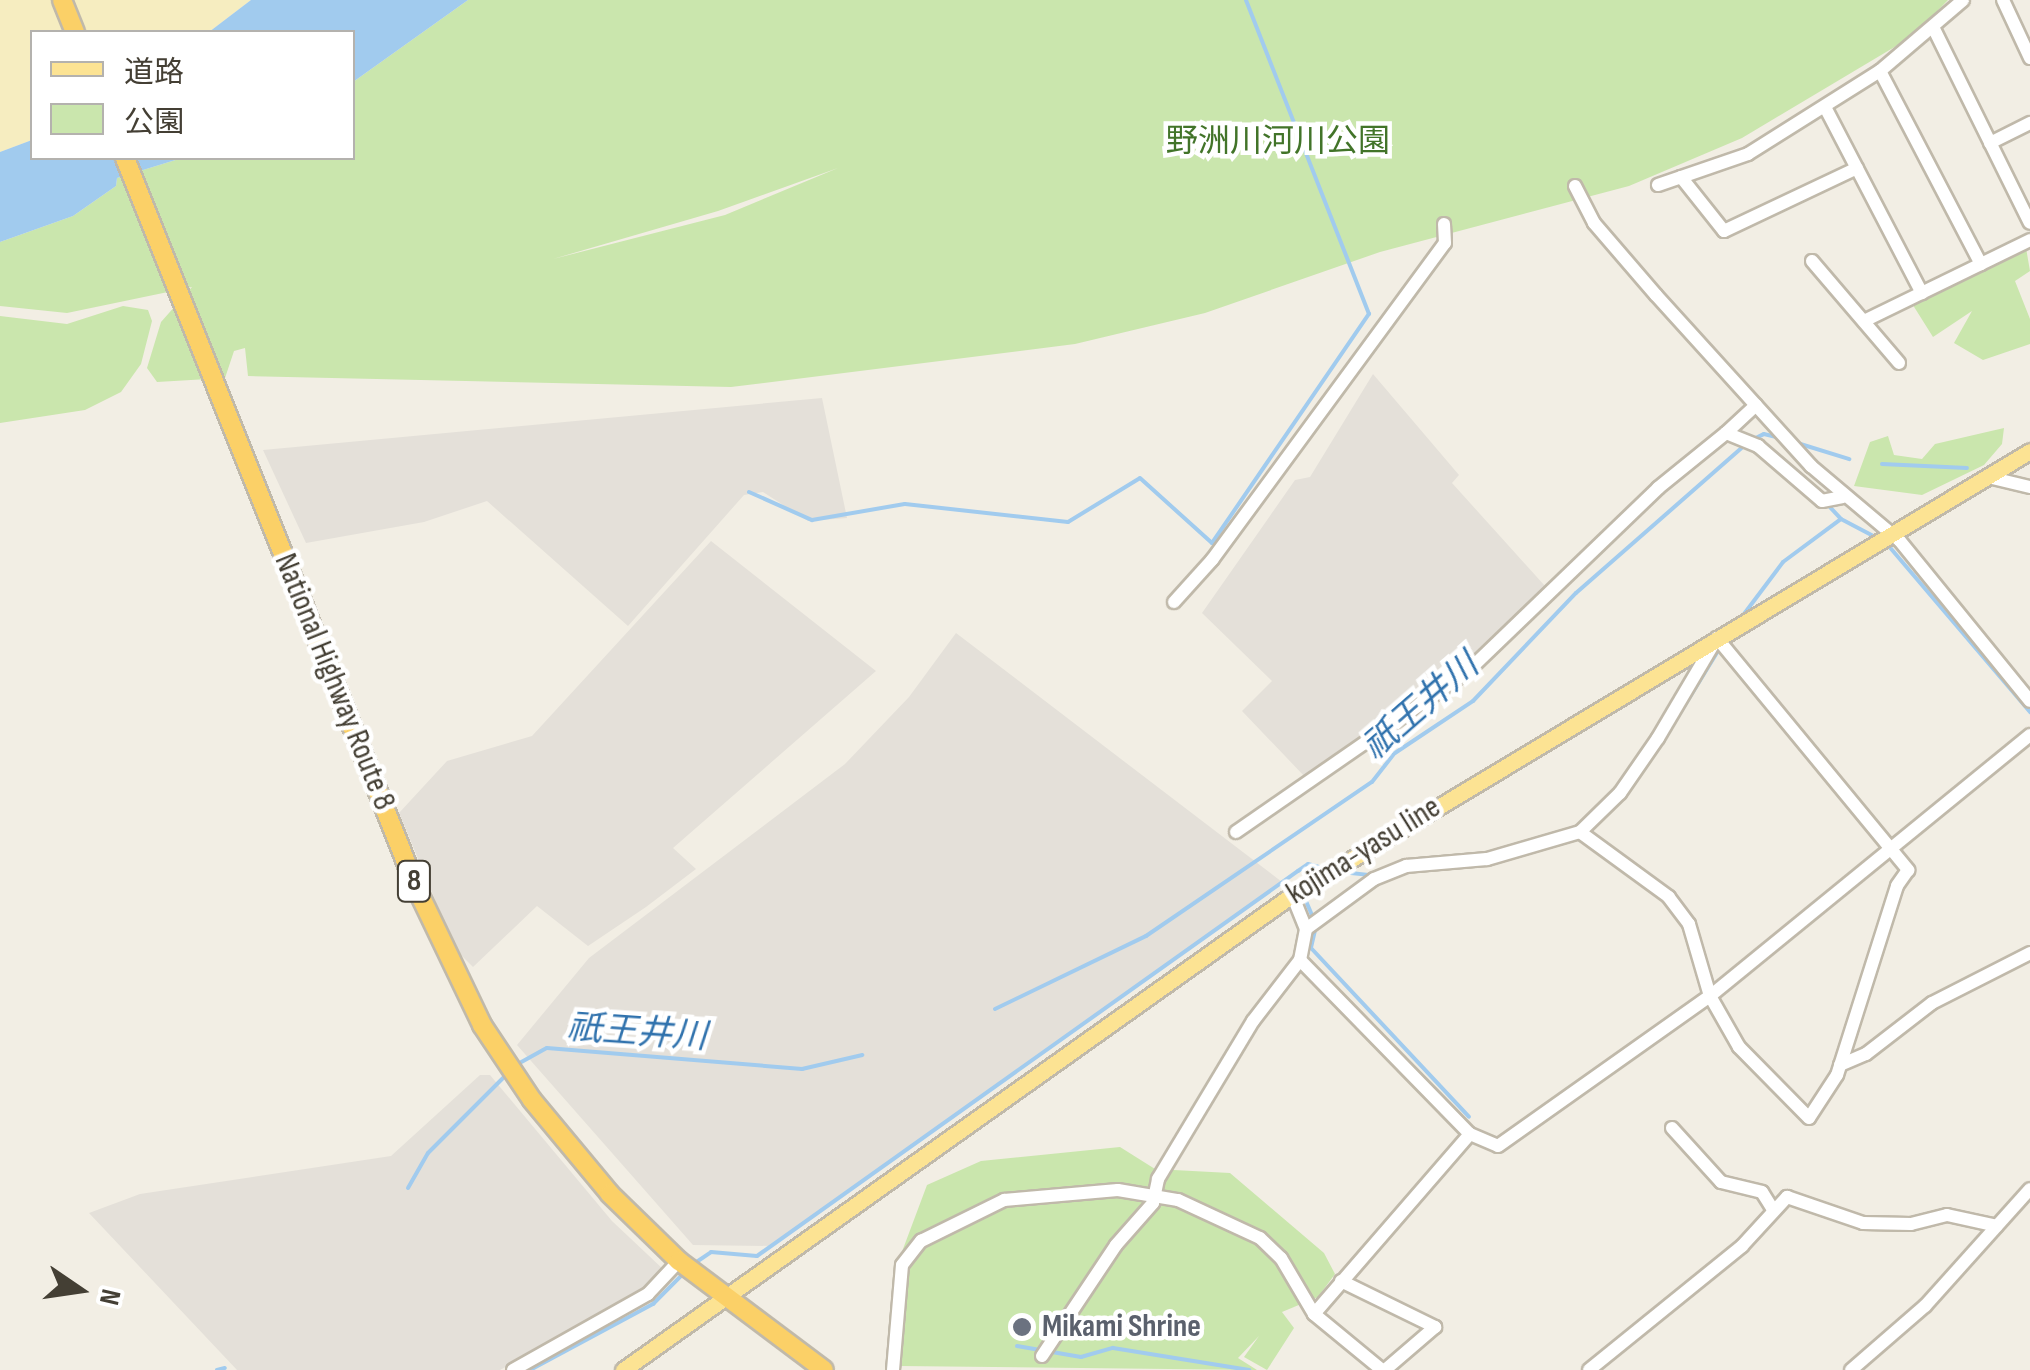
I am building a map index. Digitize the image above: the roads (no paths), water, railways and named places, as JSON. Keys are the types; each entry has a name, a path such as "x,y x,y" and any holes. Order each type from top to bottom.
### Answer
{"highway":[{"path":"62,0 74,30"},
{"name":"National Highway Route 8","path":"126,160 451,966 506,1064 604,1198 678,1261 824,1370"}],"main road":[{"name":"kojima-yasu line","path":"623,1370 1292,895 2030,450"}],"street":[{"path":"1658,186 1748,154 1880,71 1934,29 1963,0"},
{"path":"2003,0 2030,58"},
{"path":"1934,29 2030,223"},
{"path":"1880,71 1982,264"},
{"path":"1825,107 1922,293"},
{"path":"1990,143 2030,123"},
{"path":"1681,177 1724,230 1857,168"},
{"path":"1574,186 1594,223 1843,497 1893,534 2030,701"},
{"path":"1174,602 1212,560 1445,243 1444,224"},
{"path":"1864,321 2030,240"},
{"path":"1812,261 1899,363"},
{"path":"1236,832 1467,672 1658,488 1756,405"},
{"path":"1726,433 1758,446 1822,501 1843,497"},
{"path":"1988,478 2030,487"},
{"path":"1306,929 1374,879 1406,866 1487,859 1580,832 1639,766 1717,638 1908,870 1896,886 1840,1065 1826,1099 1809,1118 1738,1047 1710,996 1689,924 1669,897 1580,832"},
{"path":"1300,960 1470,1134 1484,1144 1510,1142 1710,996 2030,735"},
{"path":"1042,1356 1155,1196 1158,1179 1253,1021 1300,960 1306,929 1292,895"},
{"path":"1840,1065 1866,1054 1932,1003 2030,952"},
{"path":"1672,1128 1721,1182 1762,1192 1772,1208"},
{"path":"1314,1314 1470,1134"},
{"path":"1852,1370 1924,1306 2030,1189"},
{"path":"893,1370 902,1264 921,1241 1004,1200 1066,1190 1155,1196 1218,1216 1260,1238 1281,1258 1314,1314 1383,1370 1434,1327 1341,1281"},
{"path":"1589,1370 1742,1246 1772,1208 1787,1196 1863,1224 1911,1224 1947,1214 1997,1226"},
{"path":"513,1370 648,1294 678,1261"}],"water":[{"path":"251,0 468,0 355,81 355,30 212,30"},
{"path":"30,141 30,160 176,160 117,178 116,186 73,216 0,242 0,152"}],"waterway":[{"path":"749,492 812,520 905,504 1068,522 1140,478 1212,543 1369,314 1246,0"},
{"name":"祇王井川","path":"1752,440 1764,434 1780,438"},
{"name":"祇王井川","path":"1794,442 1849,459"},
{"name":"祇王井川","path":"995,1009 1146,936 1372,782 1395,753 1473,701 1576,593 1744,446"},
{"name":"祇王井川","path":"1882,464 1967,468"},
{"path":"1828,505 1841,519"},
{"path":"1741,618 1783,562 1841,519 1879,539"},
{"path":"1887,544 2030,712"},
{"path":"1666,736 1721,646"},
{"path":"692,1265 711,1252 757,1256 1308,864 1327,869"},
{"path":"1341,872 1371,875"},
{"path":"1303,894 1313,917"},
{"path":"1316,926 1311,948 1469,1117"},
{"name":"祇王井川","path":"516,1065 547,1048 802,1069 862,1055"},
{"name":"祇王井川","path":"408,1188 428,1153 506,1075"},
{"path":"530,1370 653,1304 685,1272"},
{"path":"1017,1346 1081,1357 1113,1348 1249,1370"},
{"name":"祇王井川","path":"217,1370 225,1368"}],"place":[{"name":"Mikami Shrine","path":"1022,1327"}],"park label":[{"name":"野洲川河川公園","path":"1278,142"}]}
